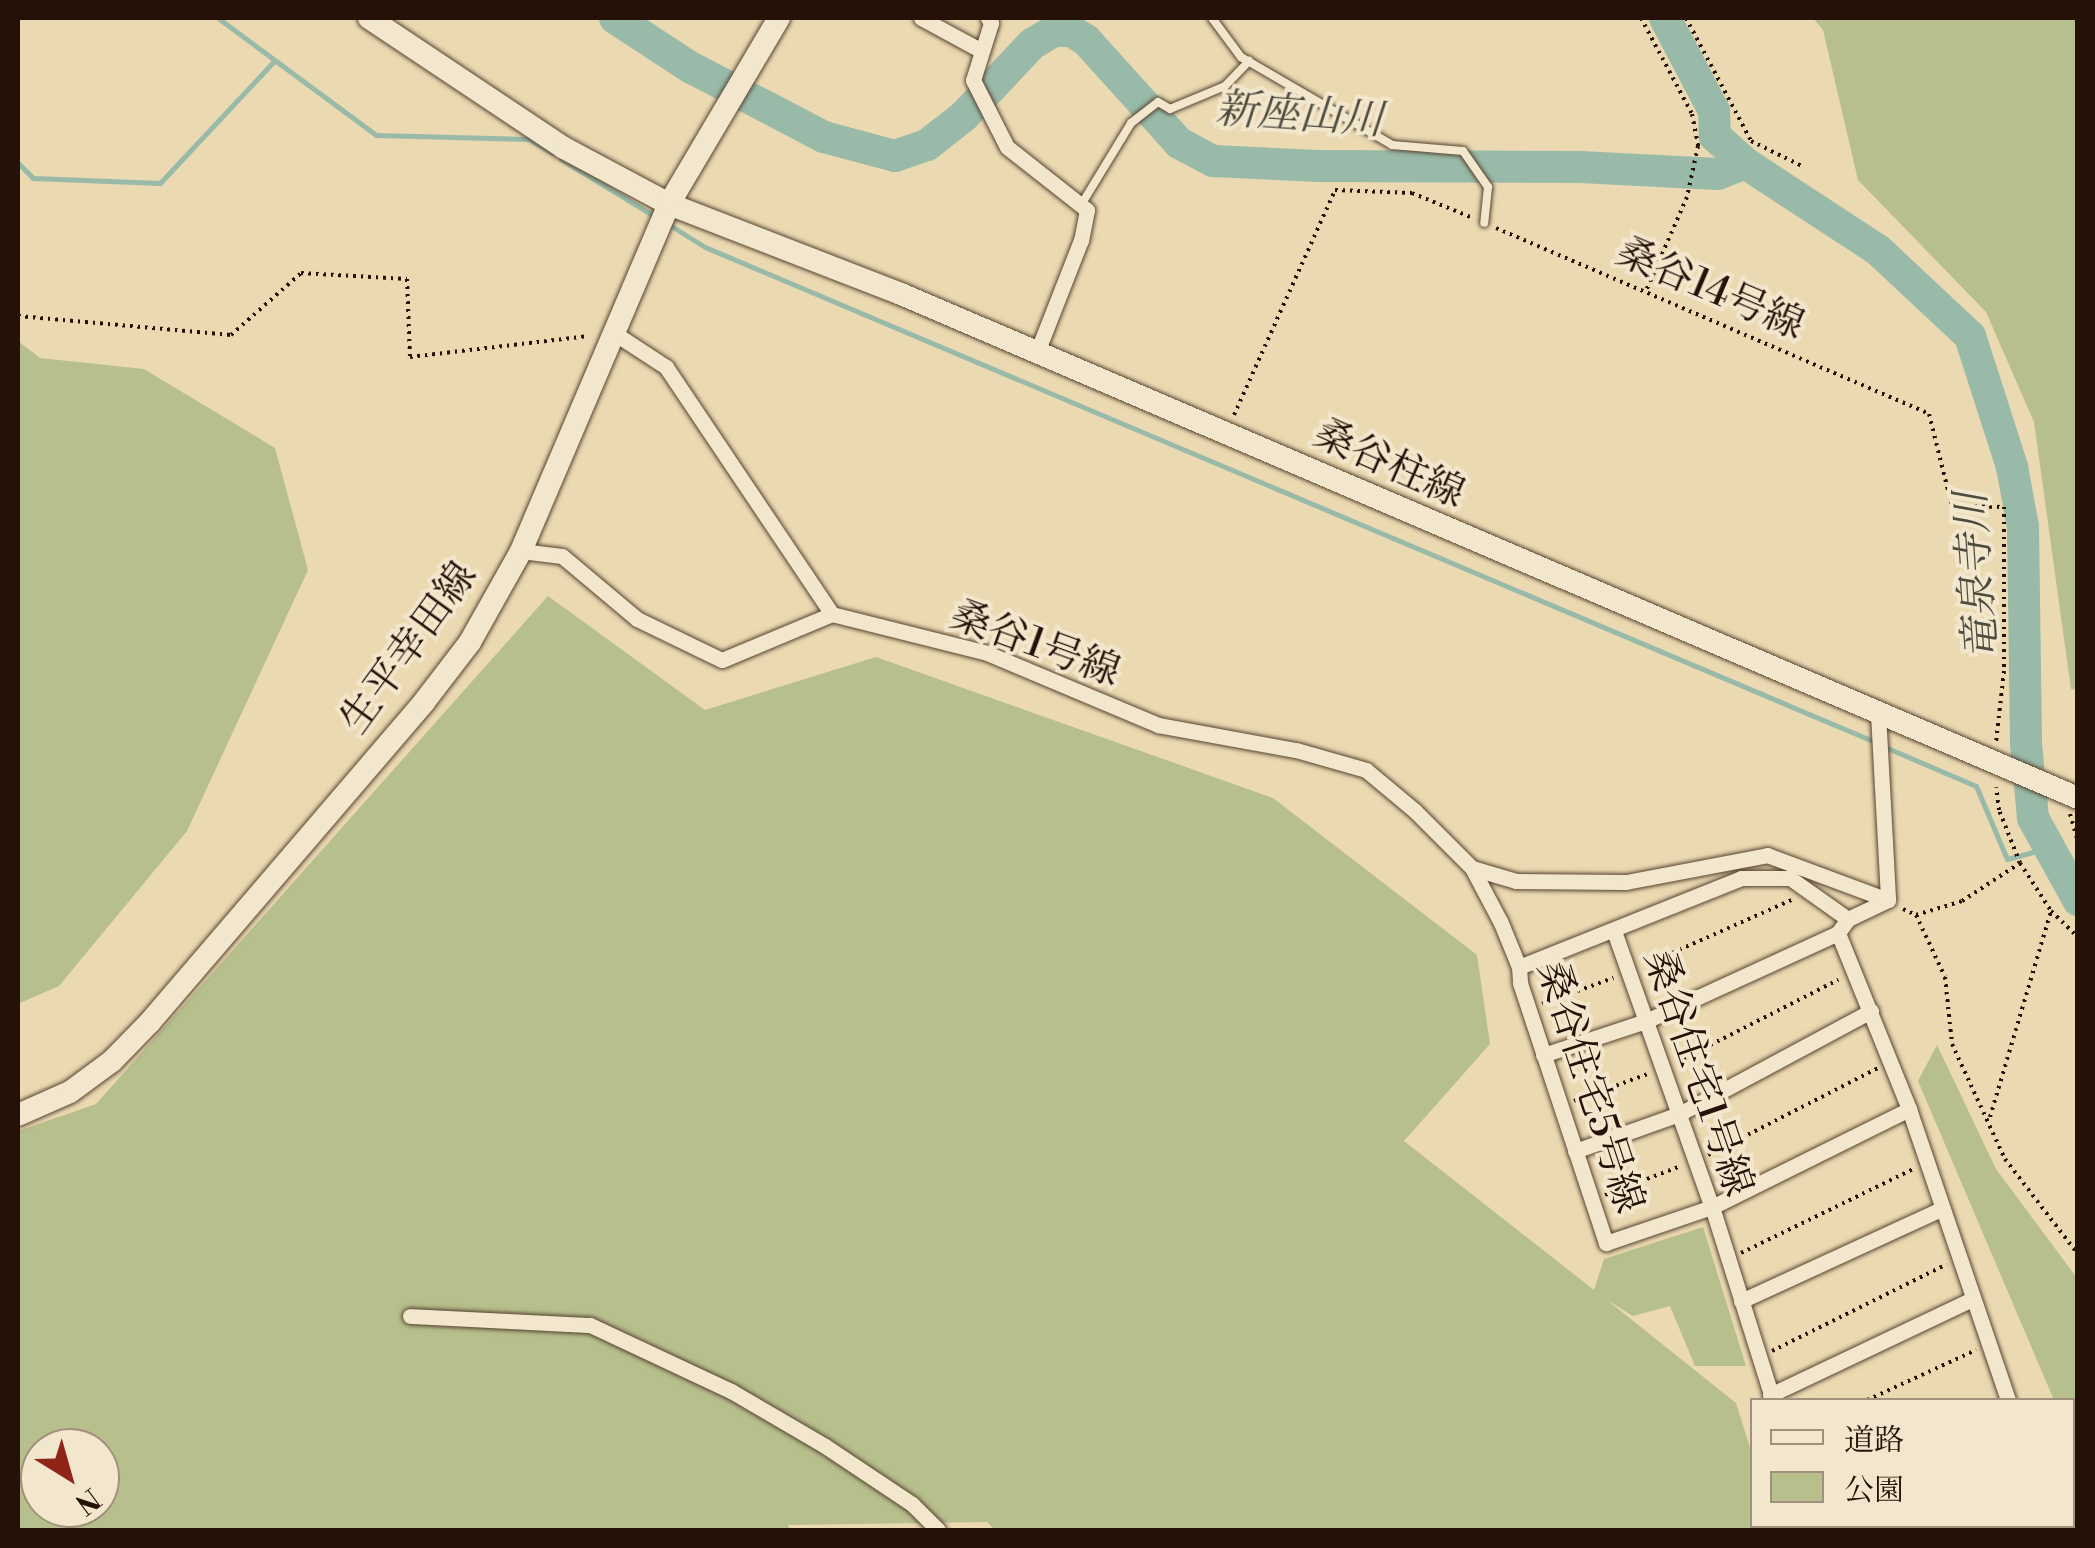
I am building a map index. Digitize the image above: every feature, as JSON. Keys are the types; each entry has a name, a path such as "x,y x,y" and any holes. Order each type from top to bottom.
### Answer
{"main road":[{"name":"桑谷柱線","path":"369,18 564,148 669,204 900,294 2072,796"},
{"name":"生平幸田線","path":"18,1115 70,1092 112,1061 150,1022 424,702 470,642 521,551 669,204 779,18"}],"street":[{"path":"921,18 982,51"},
{"path":"988,18 973,80 1007,147 1087,210 1081,240 1036,355"},
{"path":"521,551 562,556 637,619 722,660 832,614 666,367 614,333"},
{"name":"桑谷1号線","path":"832,614 987,653 1158,724 1296,750 1366,770 1472,868"},
{"path":"1878,713 1888,900"},
{"path":"1472,868 1516,880 1626,882 1767,855 1888,900"},
{"name":"桑谷住宅5号線","path":"1472,868 1520,968 1528,1009 1606,1243 1712,1206 1909,1110"},
{"name":"桑谷住宅1号線","path":"1772,1398 1712,1206 1614,931 1742,878 1790,878 1810,892 1843,926"},
{"path":"1544,1055 1646,1021 1843,926 1888,900"},
{"path":"1843,926 1854,972 1909,1110 2004,1398"},
{"path":"1520,968 1614,931"},
{"path":"1576,1151 1679,1114 1871,1011"},
{"path":"1741,1301 1943,1208"},
{"path":"1772,1398 1972,1300"},
{"path":"410,1316 590,1325 731,1391 825,1446 912,1504 938,1530"}],"lane":[{"path":"1212,18 1248,61 1392,145 1463,151 1488,186 1484,223"},
{"path":"1081,205 1131,123 1158,102 1170,110 1225,86 1248,61"}],"path":[{"path":"1641,18 1692,114 1698,146 1686,197 1646,290"},
{"path":"1686,18 1751,141 1804,166"},
{"name":"桑谷14号線","path":"1226,434 1335,190 1412,193 1646,290 1929,414 1952,506 2004,507 2004,672 1994,764"},
{"path":"18,316 231,335 301,272 407,278 410,357 614,333"},
{"path":"1994,764 1999,810 2020,863 2051,911 2078,937"},
{"path":"1916,916 1962,901 2020,863"},
{"path":"1528,1009 1628,972 1810,892"},
{"path":"1888,900 1916,916 1945,977 1952,1044 2006,1160 2078,1254"},
{"path":"1989,1121 2051,911"},
{"path":"1560,1106 1662,1069 1854,972"},
{"path":"1592,1200 1695,1161 1891,1062"},
{"path":"1728,1260 1927,1162"},
{"path":"1759,1357 1959,1258"},
{"path":"1871,1398 1988,1345"}],"green space":[{"path":"1813,18 2077,18 2077,690 2071,689 2034,422 1986,312 1858,180 1823,30"},
{"path":"18,341 40,358 144,369 275,448 308,570 187,831 59,986 18,1004"},
{"path":"548,596 705,710 876,657 1273,798 1477,955 1490,1044 1404,1141 1594,1290 1604,1259 1703,1227 1746,1366 1695,1366 1670,1306 1633,1316 1607,1300 1736,1403 1750,1448 1750,1528 1769,1530 995,1530 987,1522 788,1525 790,1530 18,1530 18,1131 96,1104"},
{"path":"1937,1045 1996,1169 2077,1278 2077,1457 2075,1398 2053,1398 1918,1081"}],"waterway":[{"path":"218,18 376,135 529,139 552,153"},
{"name":"新座山川","path":"615,18 690,67 824,137 895,156 927,145 963,117 1032,44 1054,31 1071,31 1086,40 1179,143 1213,161 1318,166 1580,167 1718,174 1745,163"},
{"name":"竜泉寺川","path":"1665,18 1714,111 1715,136 1745,163 1878,250 1970,336 2012,467 2023,527 2026,744 2033,818 2078,900"},
{"path":"18,163 33,178 160,183 275,60"},
{"path":"561,159 654,216"},
{"path":"668,224 705,247 1875,742"},
{"path":"1885,747 1976,786 2007,859 2048,848"}]}
